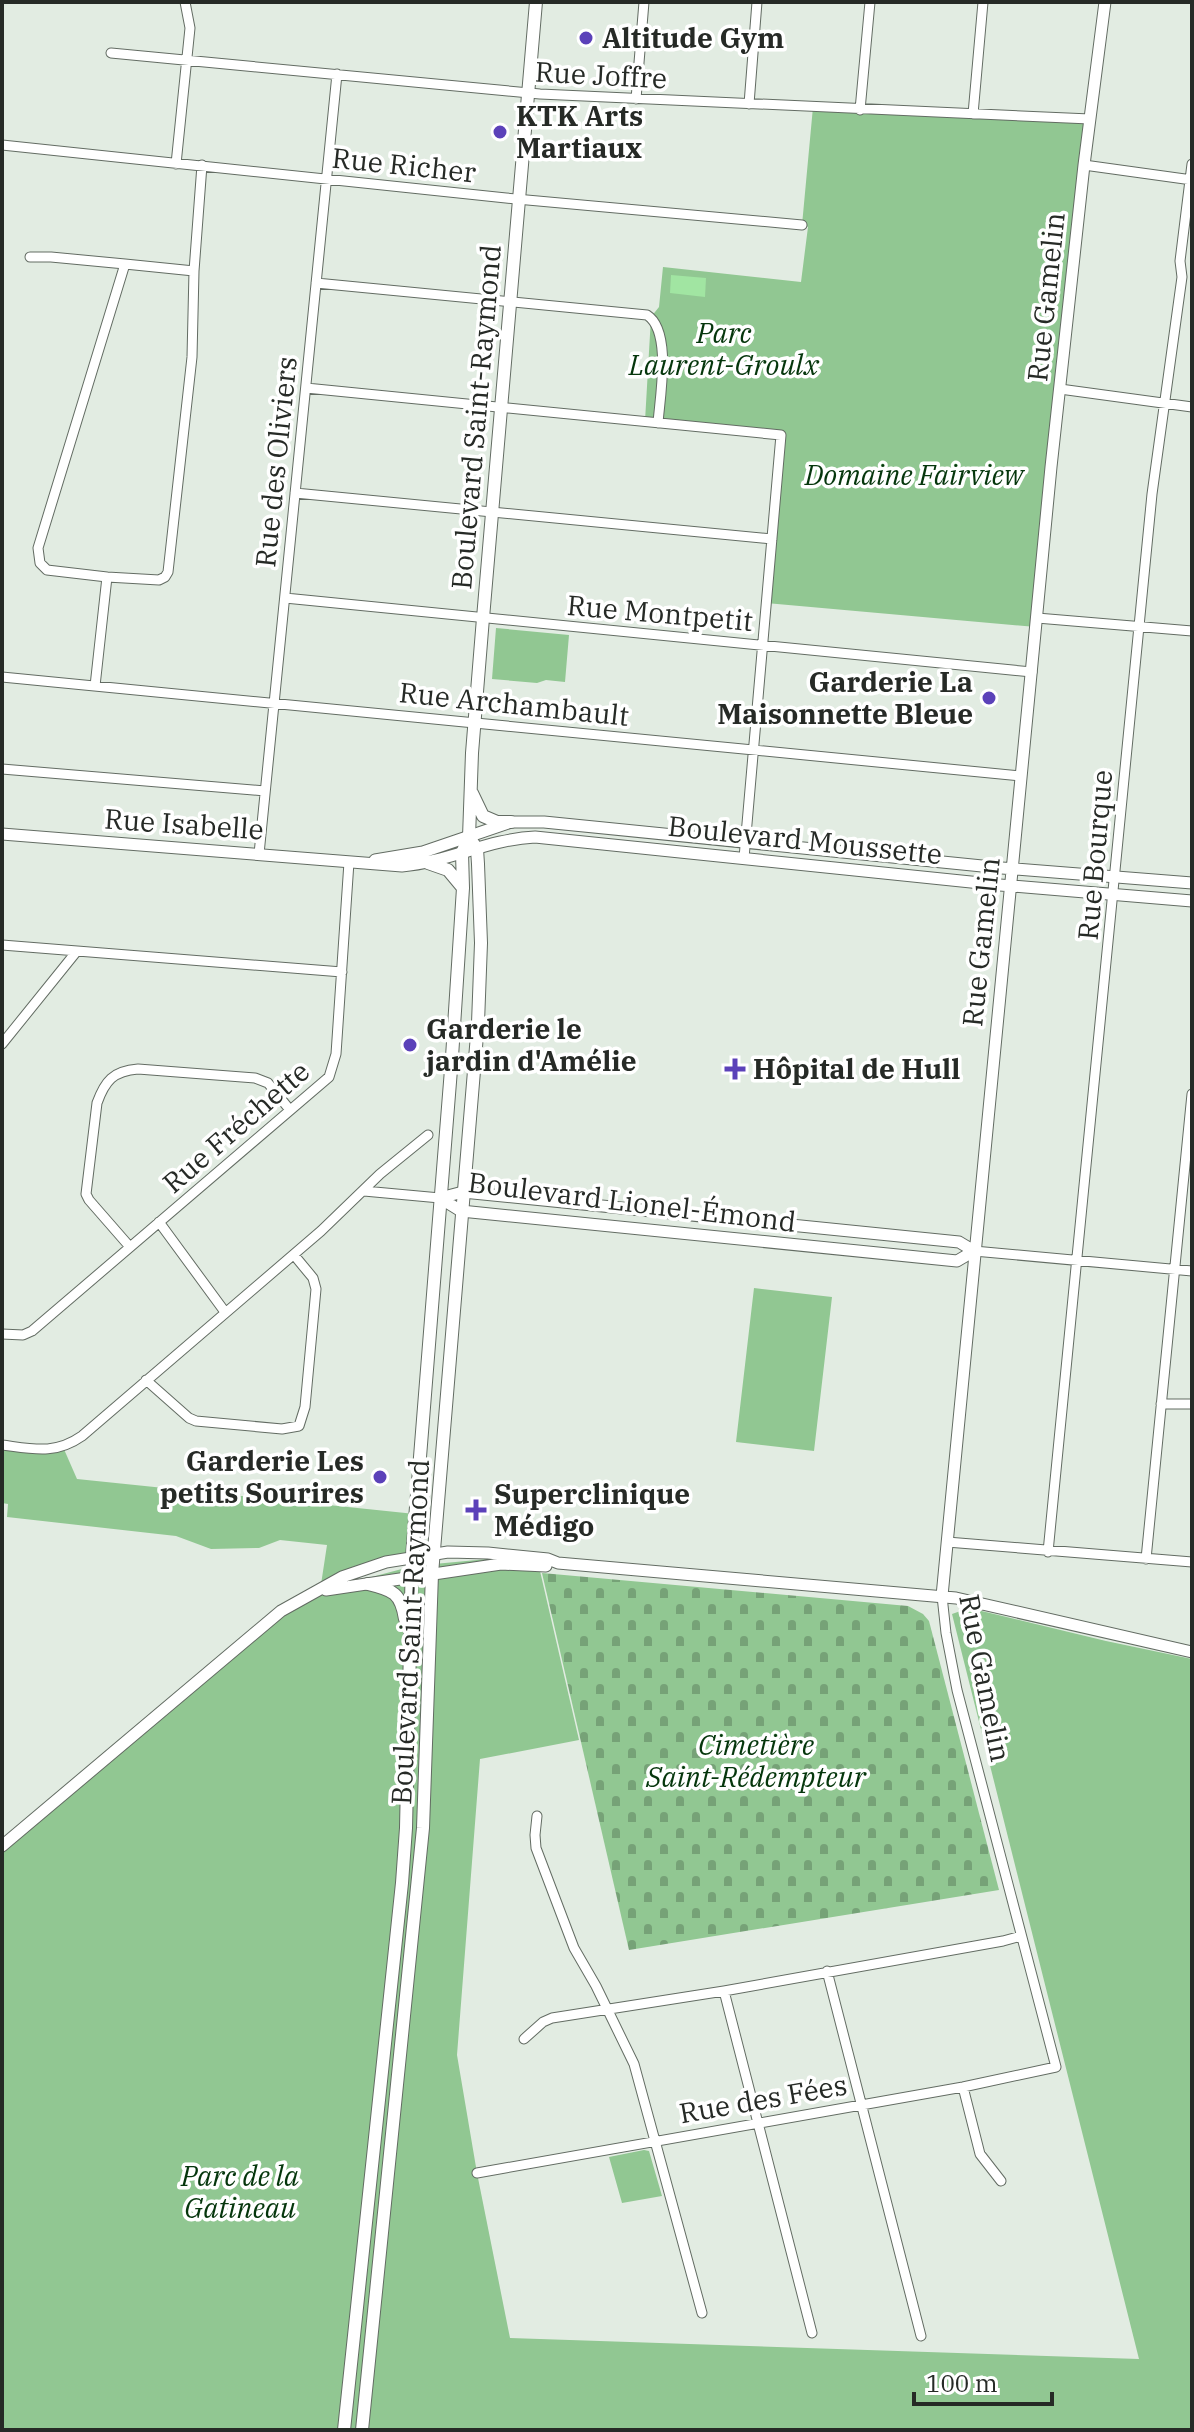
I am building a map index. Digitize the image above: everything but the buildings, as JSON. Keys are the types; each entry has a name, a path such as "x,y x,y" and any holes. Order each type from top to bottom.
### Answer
{"main road":[{"name":"Boulevard Saint-Raymond","path":"344,2430 402,1883 412,1557 463,888 462,853 469,837 483,618 536,2"},
{"path":"471,790 483,816 497,822 511,822"},
{"path":"469,837 477,849"},
{"name":"Boulevard Saint-Raymond","path":"362,2430 423,1828 432,1574 480,981 477,849"},
{"path":"428,863 448,870 463,888"},
{"path":"368,1584 389,1590 399,1598 409,1638"}],"street":[{"path":"176,164 190,22 185,2"},
{"path":"636,99 644,2"},
{"path":"749,104 757,2"},
{"path":"860,110 870,2"},
{"path":"973,114 983,2"},
{"name":"Rue Gamelin","path":"1056,2067 957,1690 942,1596 1060,389 1105,2"},
{"name":"Rue Joffre","path":"111,53 527,93 1090,119"},
{"name":"Rue des Oliviers","path":"259,854 337,74"},
{"name":"Rue Richer","path":"2,145 802,225"},
{"name":"Rue Bourque","path":"1048,1552 1152,494 1182,277 1180,261 1192,164"},
{"path":"125,264 38,548 40,563 47,570 159,580 168,572 193,341 194,271 202,165"},
{"path":"1084,165 1191,179"},
{"path":"30,257 194,271"},
{"path":"316,283 647,315 658,328 663,348 658,423"},
{"path":"306,388 781,435 744,858"},
{"path":"1060,389 1192,407"},
{"path":"295,493 772,539"},
{"path":"95,686 107,577"},
{"name":"Rue Montpetit","path":"285,598 1032,672"},
{"path":"1037,618 1192,631"},
{"name":"Rue Archambault","path":"2,677 1021,776"},
{"path":"2,769 265,791"},
{"name":"Boulevard Moussette","path":"469,837 511,822 544,822 1192,883"},
{"name":"Rue Isabelle","path":"2,834 349,862 423,852 469,837"},
{"name":"Boulevard Moussette","path":"462,853 514,838 535,837 1010,886 1192,901"},
{"name":"Rue Isabelle","path":"363,862 385,866 428,863 462,853"},
{"name":"Rue Fréchette","path":"2,1334 23,1335 32,1331 322,1085 332,1069 336,1054 349,862"},
{"path":"2,945 342,972"},
{"path":"2,1044 77,951"},
{"path":"130,1247 86,1194 97,1103 101,1091 115,1075 124,1070 138,1069 255,1078 268,1083 290,1110"},
{"path":"1146,1559 1192,1094"},
{"path":"2,1445 52,1450 82,1436 294,1255 380,1174 428,1135"},
{"path":"364,1191 440,1198"},
{"name":"Boulevard Lionel-Émond","path":"440,1198 463,1192 959,1242 974,1251 1192,1271"},
{"name":"Boulevard Lionel-Émond","path":"440,1198 461,1211 957,1261 974,1251"},
{"path":"159,1222 225,1312"},
{"path":"146,1380 196,1421 282,1429 299,1426 305,1407 316,1289 313,1278 294,1255"},
{"path":"1161,1404 1192,1404"},
{"path":"947,1542 1192,1562"},
{"path":"2,1846 281,1611 357,1571 412,1557 488,1553 548,1559 558,1563 942,1596 1192,1652"},
{"path":"320,1591 501,1564 547,1566 558,1563"},
{"path":"537,1816 536,1848 574,1948 634,2064 702,2313"},
{"path":"524,2039 552,2018 724,1991 1021,1936"},
{"path":"827,1971 921,2336"},
{"path":"724,1991 812,2333"},
{"name":"Rue des Fées","path":"477,2173 963,2087 1056,2067"},
{"path":"963,2087 980,2154 1001,2181"}],"green space":[{"name":"Domaine Fairview","path":"813,107 1090,119 1036,627 766,603 781,435 645,421 651,317 659,307 663,267 801,282 808,227 802,225"},
{"path":"496,628 569,635 565,682 492,679"},
{"path":"754,1288 832,1297 814,1451 736,1442"},
{"name":"Parc de la Gatineau","path":"2,1445 63,1447 77,1479 415,1514 412,1557 323,1590 413,1566 498,1558 537,1558 579,1740 480,1759 457,2055 510,2338 1139,2359 952,1614 969,1608 1192,1659 1192,2430 2,2430 2,1854 222,1654 320,1591 327,1545 280,1540 259,1548 211,1549 176,1536 7,1517 8,1504 2,1503"},
{"name":"Cimetière Saint-Rédempteur","path":"542,1573 908,1606 923,1614 929,1621 999,1890 629,1950"},
{"path":"649,2151 662,2196 622,2203 609,2157"}],"shaded area":[{"path":"671,275 706,278 705,297 670,293"}],"place":[{"name":"Altitude Gym","path":"586,38"},
{"name":"KTK Arts Martiaux","path":"500,132"},
{"name":"Garderie La Maisonnette Bleue","path":"989,698"},
{"name":"Garderie le jardin d'Amélie","path":"410,1045"},
{"name":"Hôpital de Hull","path":"735,1069"},
{"name":"Garderie Les petits Sourires","path":"380,1477"},
{"name":"Superclinique Médigo","path":"476,1510"}],"park label":[{"name":"Parc Laurent-Groulx","path":"724,349"}]}
